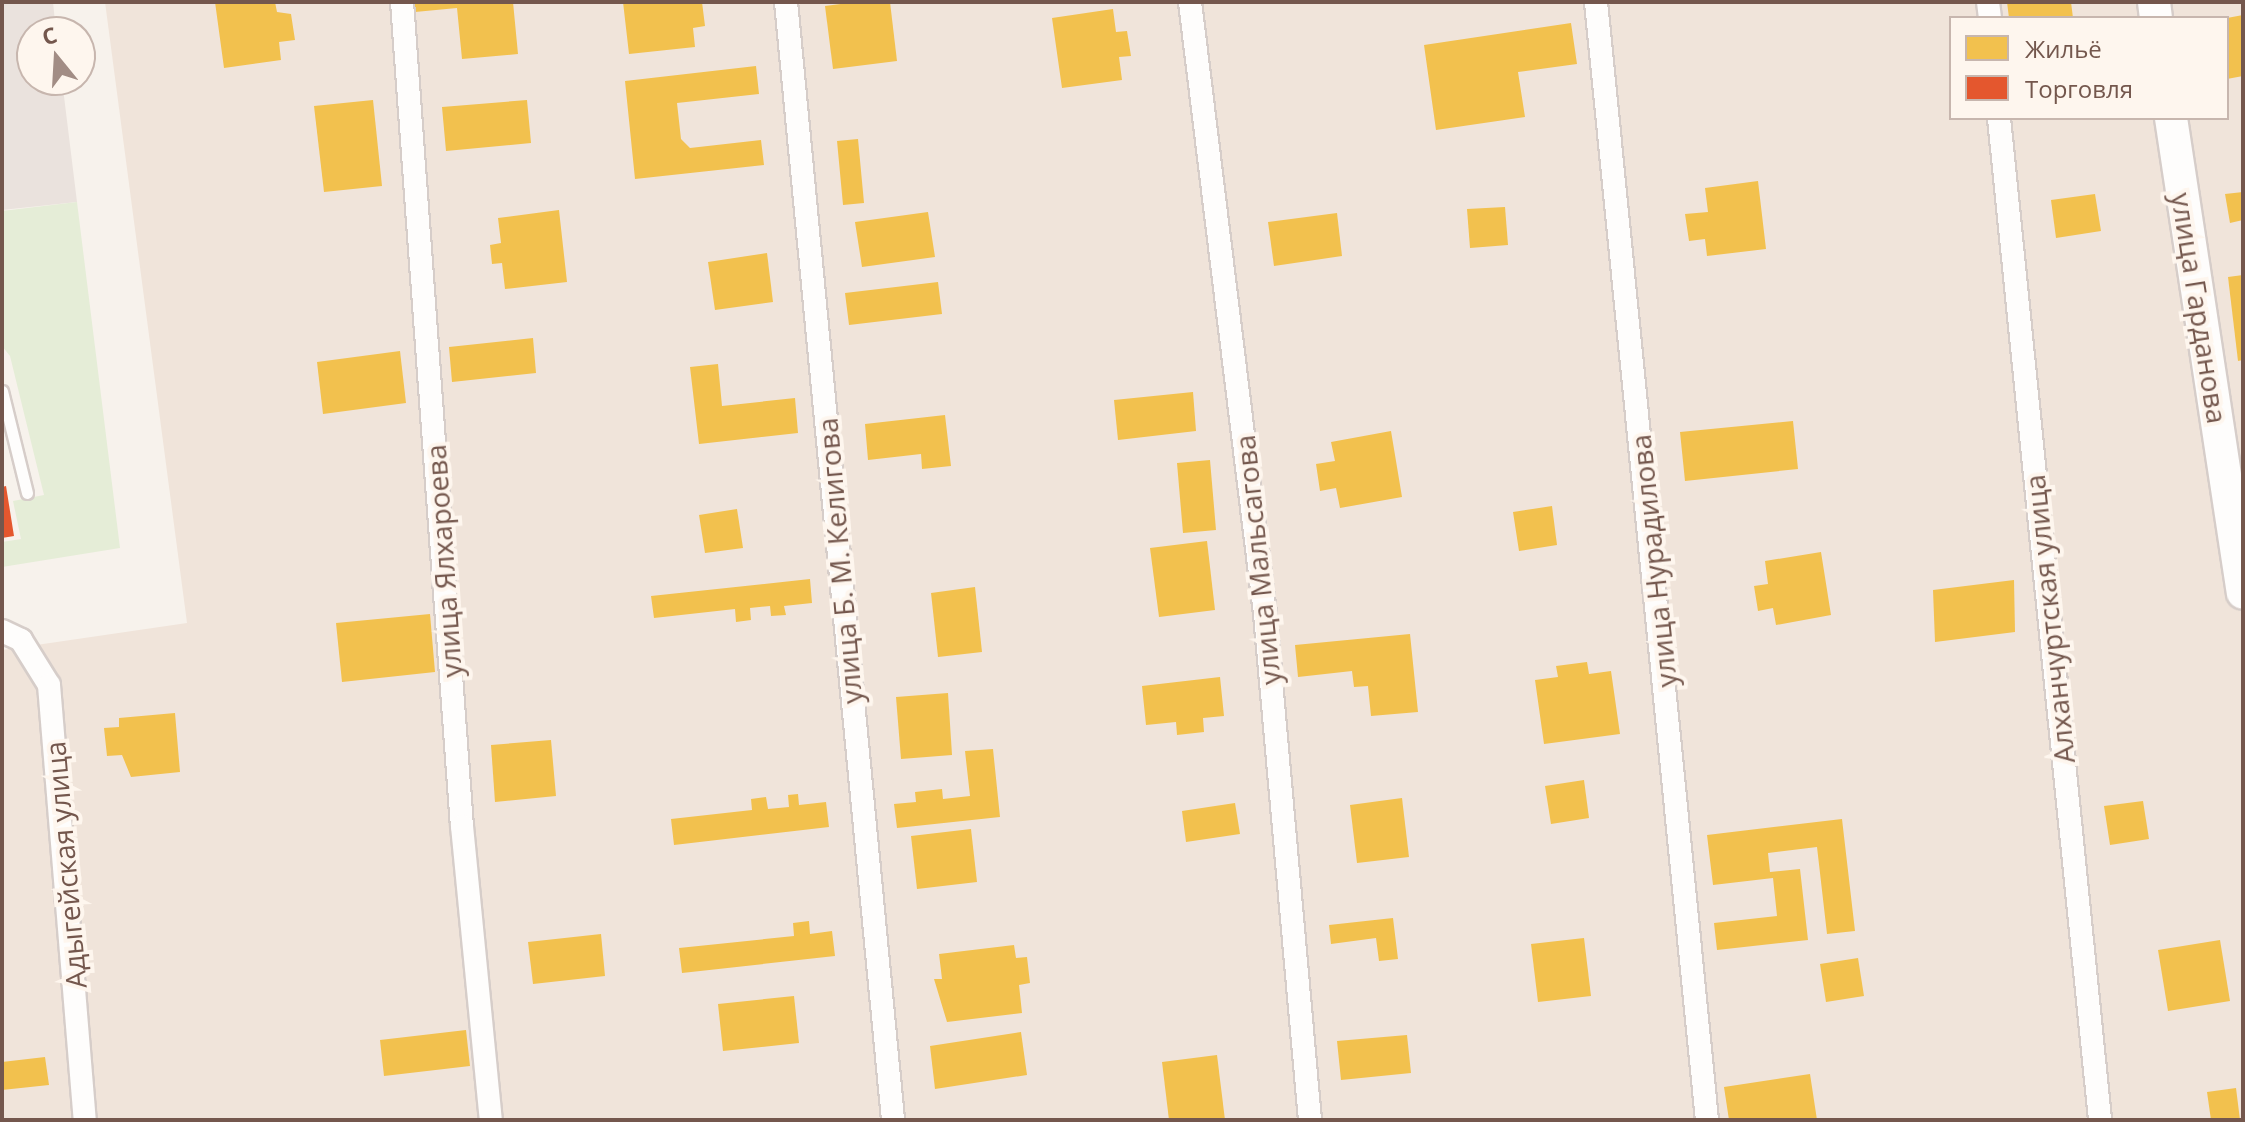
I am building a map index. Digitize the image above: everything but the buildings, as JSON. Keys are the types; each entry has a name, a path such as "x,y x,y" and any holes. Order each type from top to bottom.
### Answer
{"street":[{"name":"улица Ялхароева","path":"402,2 462,826 491,1120"},
{"name":"улица Б. М. Келигова","path":"786,2 893,1120"},
{"name":"улица Мальсагова","path":"1190,2 1265,614 1310,1120"},
{"name":"улица Нурадилова","path":"1596,2 1707,1120"},
{"name":"Алханчуртская улица","path":"1999,120 2100,1120"},
{"name":"улица Гарданова","path":"2171,120 2243,593"},
{"name":"Адыгейская улица","path":"2,631 21,640 49,685 85,1120"}],"lane":[{"path":"2,391 27,493"},
{"path":"2,446 12,432"}],"shaded area":[{"path":"2,2 53,2 54,16 16,16 16,96 64,96 77,202 2,210"},
{"path":"105,2 2243,2 2243,1120 2,1120 2,650 187,623"}],"green space":[{"path":"77,202 120,548 2,567 2,542 21,539 13,501 44,495 10,356 2,346 2,211"}]}
